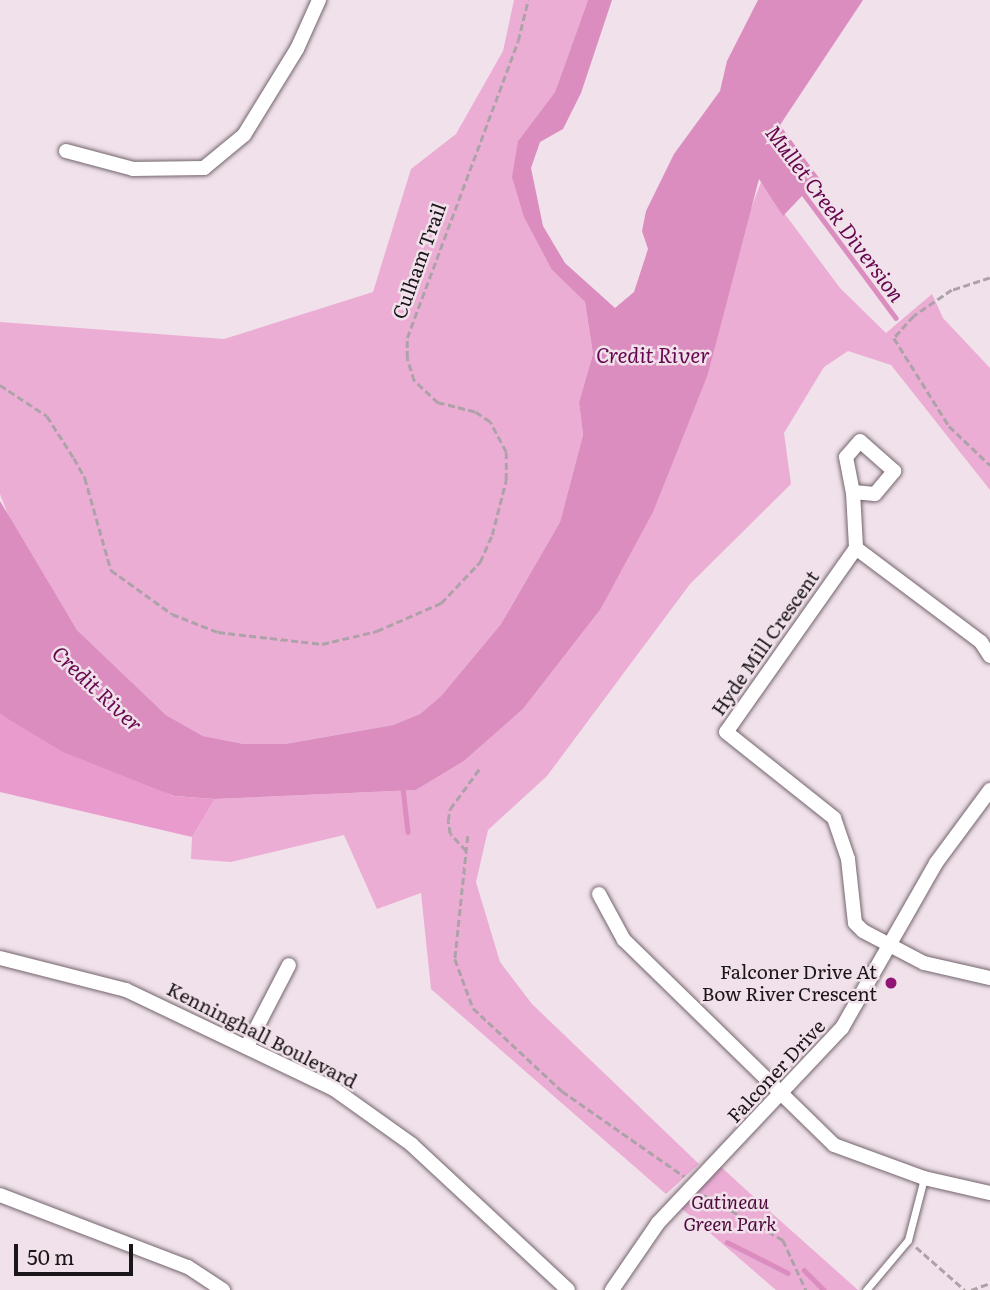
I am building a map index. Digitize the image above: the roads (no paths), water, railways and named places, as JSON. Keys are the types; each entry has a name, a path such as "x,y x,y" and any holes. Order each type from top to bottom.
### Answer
{"street":[{"path":"66,151 133,169 204,168 244,135 297,49 319,0"},
{"path":"853,492 856,548 981,642 990,656"},
{"name":"Hyde Mill Crescent","path":"856,548 726,732 834,818 848,859 855,923 891,945"},
{"name":"Falconer Drive","path":"612,1290 636,1251 842,1028 936,863 990,790"},
{"path":"599,894 624,940 834,1145 924,1178 990,1193"},
{"path":"891,945 924,962 990,978"},
{"name":"Kenninghall Boulevard","path":"0,958 126,990 334,1089 411,1144 568,1290"},
{"path":"247,1046 289,965"},
{"path":"0,1195 188,1267 223,1290"}],"lane":[{"path":"866,1290 908,1240 924,1178"}],"water":[{"name":"Credit River","path":"588,0 612,0 581,93 563,129 540,142 531,168 543,226 565,263 615,308 634,292 648,249 642,231 646,211 674,154 720,91 727,61 758,0 863,0 780,125 819,178 783,216 759,179 708,374 653,512 600,610 523,709 464,761 416,790 215,799 174,796 63,752 0,714 0,501 77,630 166,715 203,736 244,744 285,744 393,725 420,714 441,696 501,624 560,522 583,435 579,402 593,354 585,302 552,270 524,217 512,177 518,141 555,92"}],"waterway":[{"name":"Mullet Creek Diversion","path":"801,190 896,318"},
{"path":"403,788 408,832"},
{"path":"727,1242 788,1273"},
{"path":"804,1270 824,1290"}],"place":[{"name":"Falconer Drive At Bow River Crescent","path":"891,983"}],"park label":[{"name":"Gatineau Green Park","path":"730,1213"}]}
